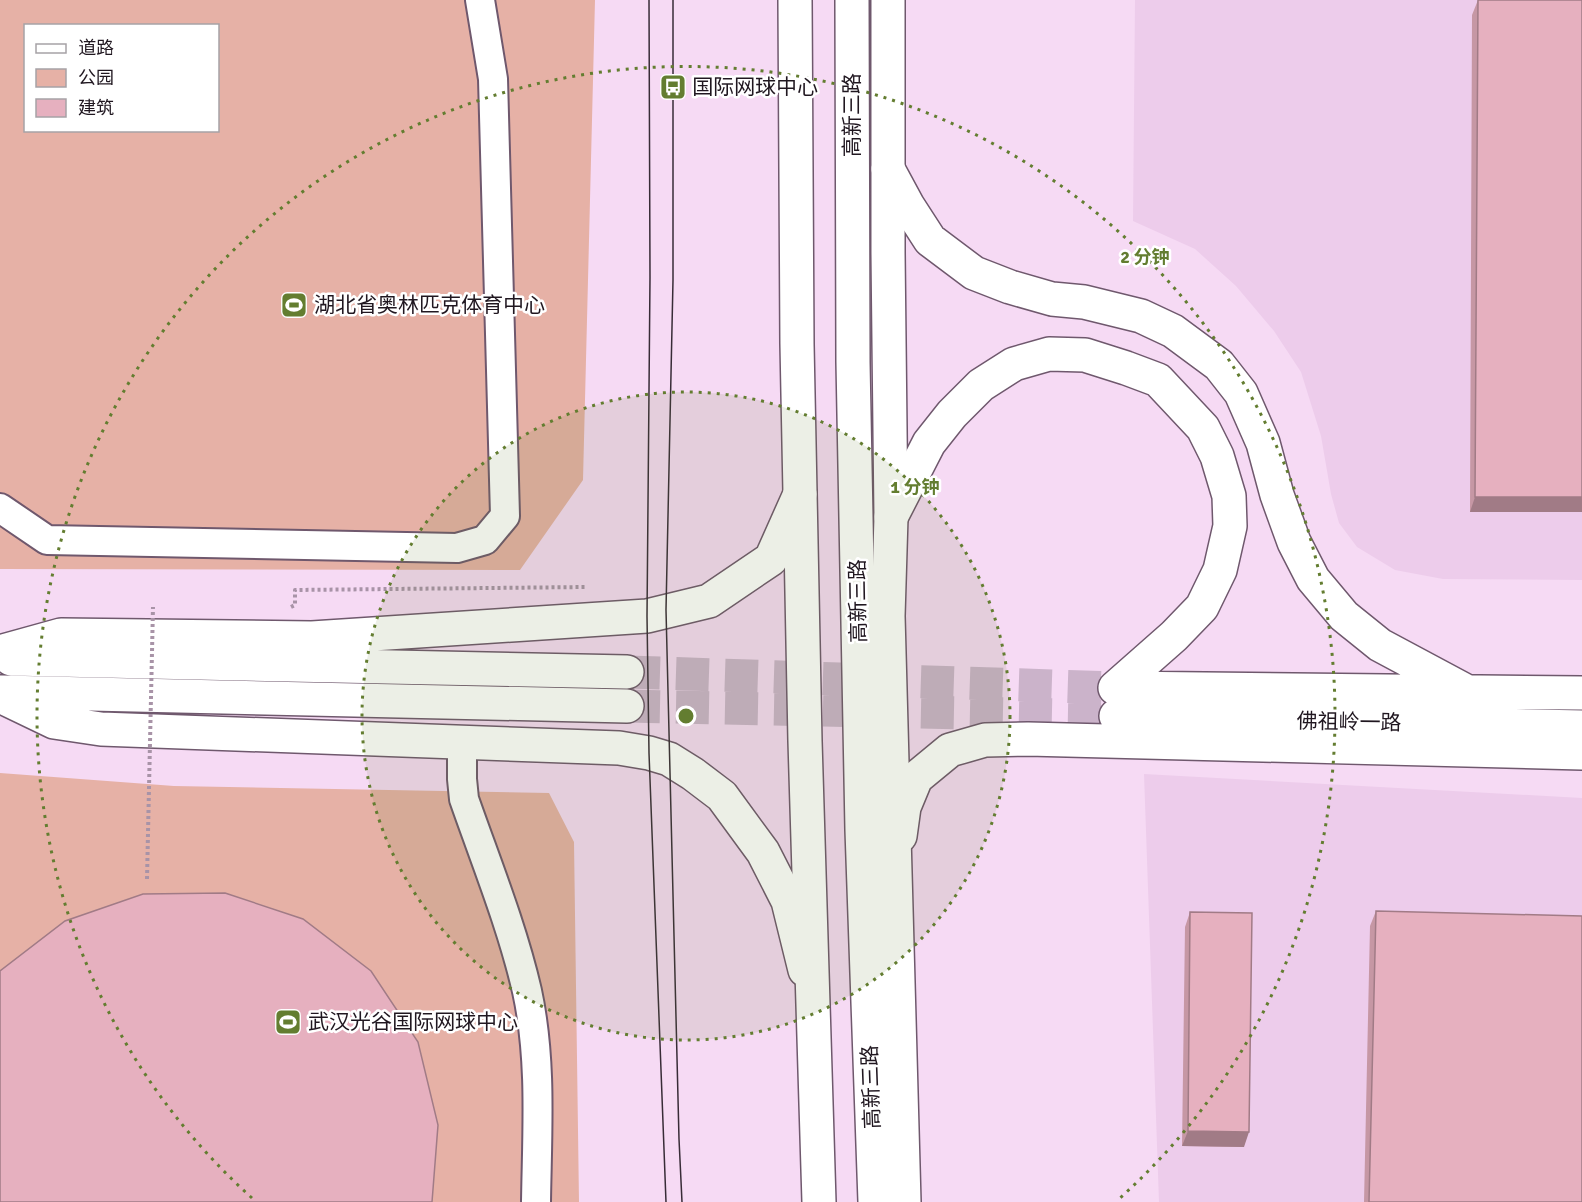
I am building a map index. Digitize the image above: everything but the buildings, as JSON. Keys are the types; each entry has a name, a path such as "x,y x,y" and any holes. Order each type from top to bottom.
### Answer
{"main road":[{"path":"790,0 796,39"},
{"path":"795,0 800,494 819,1202"},
{"name":"高新三路","path":"852,0 853,362 862,818 875,1202"},
{"name":"高新三路","path":"888,0 891,517 888,616 903,1202"},
{"path":"888,169 930,240 974,273 1010,287 1052,299 1084,302 1141,316 1173,332 1219,365 1241,393 1263,443 1276,495 1294,542 1313,579 1344,616 1380,645 1466,691"},
{"path":"891,517 929,443 952,414 981,385 1014,364 1049,354 1085,355 1158,380 1203,428 1217,456 1229,496 1230,526 1220,570 1202,607 1115,702"},
{"path":"0,652 61,634 312,638 647,616 709,601 771,559 800,494"},
{"path":"0,658 627,672"},
{"path":"1115,702 1466,691 1582,693"},
{"path":"0,694 54,722 101,729 619,748 669,759 722,796 763,852 788,901 812,997"},
{"path":"0,694 627,706"},
{"name":"佛祖岭一路","path":"1115,702 1582,727"},
{"path":"896,865 904,807 916,778 950,750 985,740 1028,739 1582,753"}],"street":[{"path":"0,508 47,540 457,548 485,540 505,516 493,79 480,0"},
{"path":"462,743 464,799 517,952 533,1028 537,1081 536,1202"}],"path":[{"path":"287,609 295,605 295,590 592,587"},
{"path":"147,879 153,607"}],"shaded area":[{"path":"1135,0 1582,0 1582,580 1443,579 1395,570 1357,547 1339,523 1331,494 1321,436 1301,372 1274,331 1236,286 1195,249 1133,221"},
{"path":"1144,774 1582,798 1582,1202 1159,1202"}],"green space":[{"name":"湖北省奥林匹克体育中心","path":"0,0 595,0 583,480 520,570 0,569"},
{"name":"武汉光谷国际网球中心","path":"0,773 174,786 549,793 574,842 579,1202 0,1202"}],"tunnel":[{"path":"627,672 1115,688"},
{"path":"627,706 1116,716"}],"tram line":[{"path":"649,0 650,277 647,616 649,753 666,1202"},
{"path":"673,0 673,280 666,610 682,1202"}],"place":[{"name":"国际网球中心","path":"673,87"},
{"name":"湖北省奥林匹克体育中心","path":"294,305"},
{"name":"武汉光谷国际网球中心","path":"288,1022"}]}
